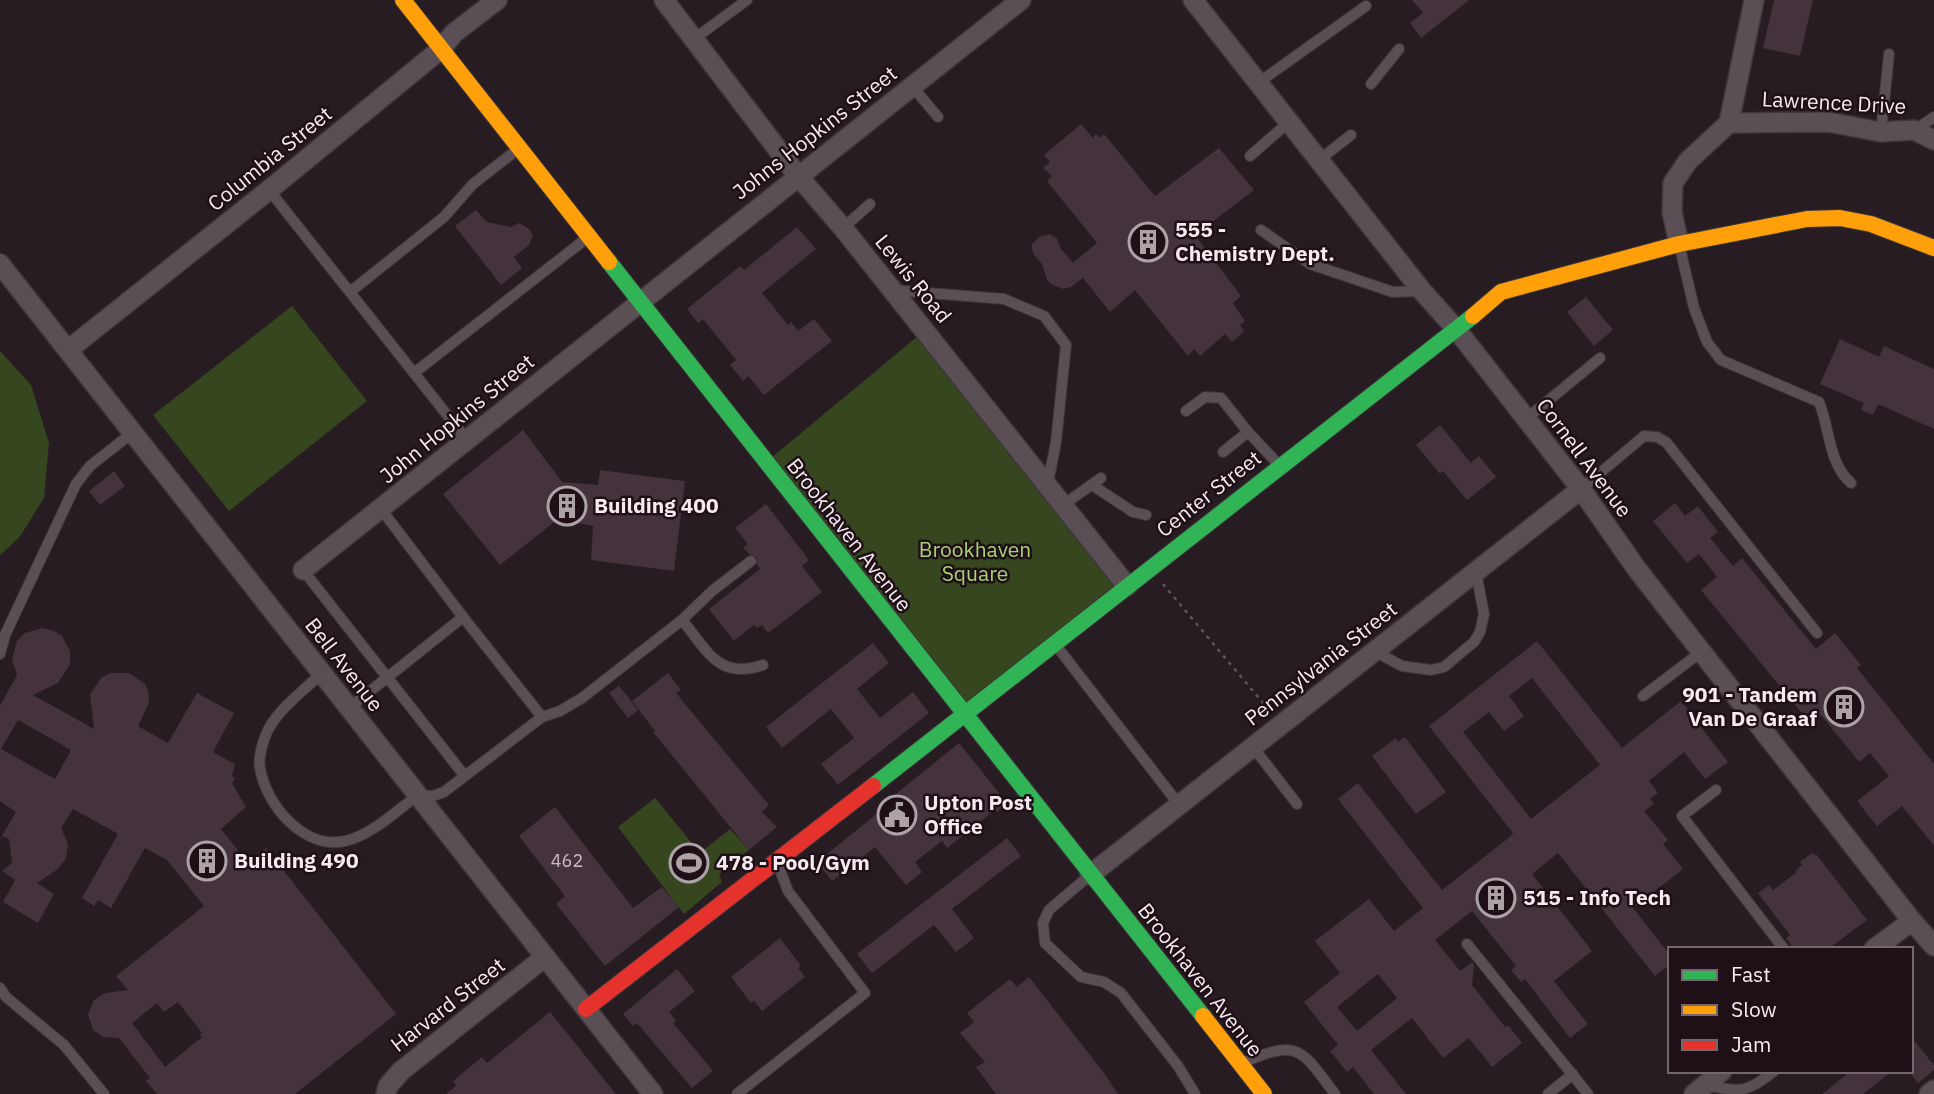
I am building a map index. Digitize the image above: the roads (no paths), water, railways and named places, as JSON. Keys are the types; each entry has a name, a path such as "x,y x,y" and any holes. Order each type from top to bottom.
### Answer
{"street":[{"name":"Brookhaven Avenue","path":"403,0 1264,1094"},
{"name":"Columbia Street","path":"68,350 270,190 441,49 454,33 497,0"},
{"name":"Lewis Road","path":"664,0 798,176 843,228 1127,586"},
{"name":"Johns Hopkins Street","path":"639,302 1021,0"},
{"name":"Cornell Avenue","path":"1193,0 1422,291 1457,330 1581,489 1636,568 1701,652 1934,946"},
{"path":"1679,244 1672,212 1673,183 1688,161 1729,123 1754,0"},
{"name":"Lawrence Drive","path":"1729,123 1828,122 1881,132 1914,130 1934,140"},
{"name":"Center Street","path":"586,1009 965,716 1127,586 1457,330 1501,292 1679,244 1807,219 1840,218 1871,224 1934,248"},
{"name":"Bell Avenue","path":"0,264 653,1094"},
{"name":"John Hopkins Street","path":"303,570 639,302"},
{"name":"Pennsylvania Street","path":"1090,875 1581,489"},
{"path":"1877,947 1912,921"},
{"name":"Harvard Street","path":"386,1094 388,1086 401,1071 545,957"},
{"path":"1700,1089 1720,1073"},
{"path":"1929,1094 1934,1090"}],"lane":[{"path":"694,39 747,0"},
{"path":"1258,83 1366,6"},
{"path":"1371,84 1399,50"},
{"path":"1881,132 1889,54"},
{"path":"912,86 938,117"},
{"path":"1914,130 1934,117"},
{"path":"1250,156 1289,122"},
{"path":"1319,160 1352,135"},
{"path":"350,292 444,217 473,184 519,149"},
{"path":"270,190 467,440"},
{"path":"843,228 870,204"},
{"path":"1261,230 1310,264 1393,292 1422,291"},
{"path":"414,373 588,237"},
{"path":"1679,244 1694,309 1707,342 1721,360 1819,402 1842,476 1851,483"},
{"path":"891,289 1004,299 1044,316 1066,345 1056,442 1048,484"},
{"path":"1526,419 1600,358"},
{"path":"1185,411 1205,397 1221,398 1281,467"},
{"path":"1223,452 1248,432"},
{"path":"1,650 5,635 76,484 90,466 132,433"},
{"path":"1581,489 1644,436 1657,437 1666,442 1817,634"},
{"path":"1063,505 1096,481 1133,512 1146,515"},
{"path":"381,509 542,717"},
{"path":"322,673 285,707 265,734 259,765 267,794 290,822 303,833 320,840 343,842 367,831 418,795 433,796 444,792 542,717 560,711 582,698 682,620 712,591 751,561"},
{"path":"303,570 464,775"},
{"path":"1374,650 1402,666 1431,670 1444,667 1474,642 1480,632 1484,614 1476,572"},
{"path":"349,708 463,617"},
{"path":"682,620 715,659 730,669 747,670 763,665"},
{"path":"1055,644 1180,806"},
{"path":"1643,696 1701,652"},
{"path":"1253,747 1297,804"},
{"path":"1716,790 1682,816 1782,947"},
{"path":"737,1094 865,993 788,891 777,862"},
{"path":"1090,875 1049,910 1043,923 1045,943 1081,977 1104,982 1121,993 1178,1066 1195,1094"},
{"path":"1467,944 1588,1094"},
{"path":"0,988 6,997 64,1045 104,1094"},
{"path":"1240,1064 1267,1052 1293,1049 1306,1055 1335,1094"},
{"path":"1700,1089 1737,1092 1758,1084 1772,1073"},
{"path":"1548,1094 1573,1074"}],"place":[{"name":"555 - Chemistry Dept.","path":"1148,242"},
{"name":"Building 400","path":"567,506"},
{"name":"901 - Tandem Van De Graaf","path":"1844,707"},
{"name":"Upton Post Office","path":"897,815"},
{"name":"Building 490","path":"207,861"},
{"name":"478 - Pool/Gym","path":"689,863"},
{"name":"515 - Info Tech","path":"1496,898"}],"park label":[{"name":"Brookhaven Square","path":"975,562"}]}
